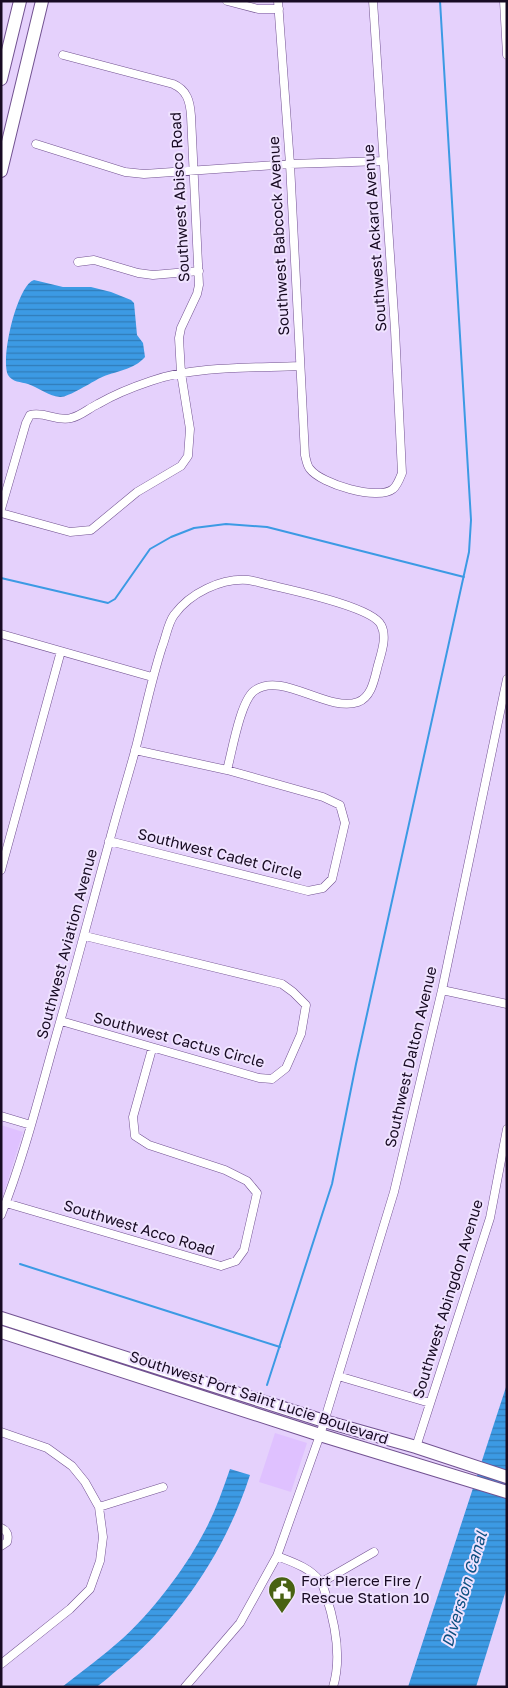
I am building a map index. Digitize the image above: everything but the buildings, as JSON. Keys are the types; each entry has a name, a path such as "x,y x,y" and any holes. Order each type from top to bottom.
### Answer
{"main road":[{"path":"1,79 20,1"},
{"path":"1,171 42,1"},
{"name":"Southwest Port Saint Lucie Boulevard","path":"1,1318 324,1421 416,1447 507,1476"},
{"name":"Southwest Port Saint Lucie Boulevard","path":"1,1332 320,1435 507,1492"}],"street":[{"path":"227,1 258,9 279,5"},
{"name":"Southwest Ackard Avenue","path":"309,469 321,479 376,494 387,492 394,488 402,473 395,330 373,1"},
{"path":"504,1 507,56"},
{"name":"Southwest Babcock Avenue","path":"279,5 290,164 299,366 305,455 309,469"},
{"name":"Southwest Abisco Road","path":"1,513 70,532 91,530 137,492 181,466 188,456 190,430 181,373 179,338 181,328 197,294 199,272 190,107 187,96 173,84 62,55"},
{"path":"36,144 125,172 144,174 290,164 383,161"},
{"path":"78,262 94,260 138,273 199,272"},
{"path":"1,509 30,415 41,414 64,419 76,417 98,403 126,390 153,380 181,373 299,366"},
{"name":"Southwest Aviation Avenue","path":"1,1215 31,1125 61,1021 135,750 152,677 172,618 188,599 218,584 248,580 304,593 371,614 381,624 384,636 370,691 364,700 353,704 340,704 280,686 268,685 257,689 249,696 242,713 227,770"},
{"path":"1,634 152,677"},
{"path":"1,870 61,651"},
{"name":"Southwest Dalton Avenue","path":"190,1685 240,1623 277,1556 320,1435 394,1192 442,990 507,679"},
{"name":"Southwest Cadet Circle","path":"109,841 308,891 323,888 332,879 345,823 340,805 322,797 227,770 135,750"},
{"name":"Southwest Cactus Circle","path":"61,1021 152,1049 259,1078 272,1079 286,1068 301,1034 306,1005 282,984 85,936"},
{"path":"442,990 507,1004"},
{"name":"Southwest Acco Road","path":"6,1203 221,1266 236,1260 244,1250 257,1193 247,1182 225,1170 149,1145 135,1136 134,1117 152,1049"},
{"path":"1,1116 31,1125"},
{"name":"Southwest Abingdon Avenue","path":"416,1447 490,1218 507,1129"},
{"path":"338,1376 430,1403"},
{"path":"1,1432 47,1448 72,1466 85,1482 99,1507 102,1536 100,1561 90,1589 70,1609 1,1664"},
{"path":"99,1507 163,1487"},
{"path":"1,1528 8,1533 8,1538 5,1544 1,1546"},
{"path":"322,1582 374,1552"},
{"path":"277,1556 305,1568 322,1582 332,1612 337,1649 333,1687"}],"shaded area":[{"path":"1,1125 23,1132 1,1202"},
{"path":"275,1433 307,1443 291,1492 259,1482"}],"water":[{"path":"34,280 63,287 91,287 131,300 134,303 137,335 143,343 145,357 130,368 100,378 63,397 51,395 32,385 12,379 8,375 6,367 8,339 16,308 28,285"},
{"name":"Diversion Canal","path":"507,1384 507,1587 476,1687 408,1687"},
{"path":"230,1469 250,1475 228,1529 199,1580 182,1604 142,1648 99,1685 96,1687 62,1687 133,1629 166,1590 195,1549 218,1503"}],"waterway":[{"path":"267,1385 332,1184 356,1064 469,552 471,520 440,1"},
{"path":"1,578 108,603 115,599 150,549 171,537 194,528 226,524 267,527 464,577"},
{"path":"20,1264 280,1347"}],"place":[{"name":"Fort Pierce Fire / Rescue Station 10","path":"282,1614"}]}
